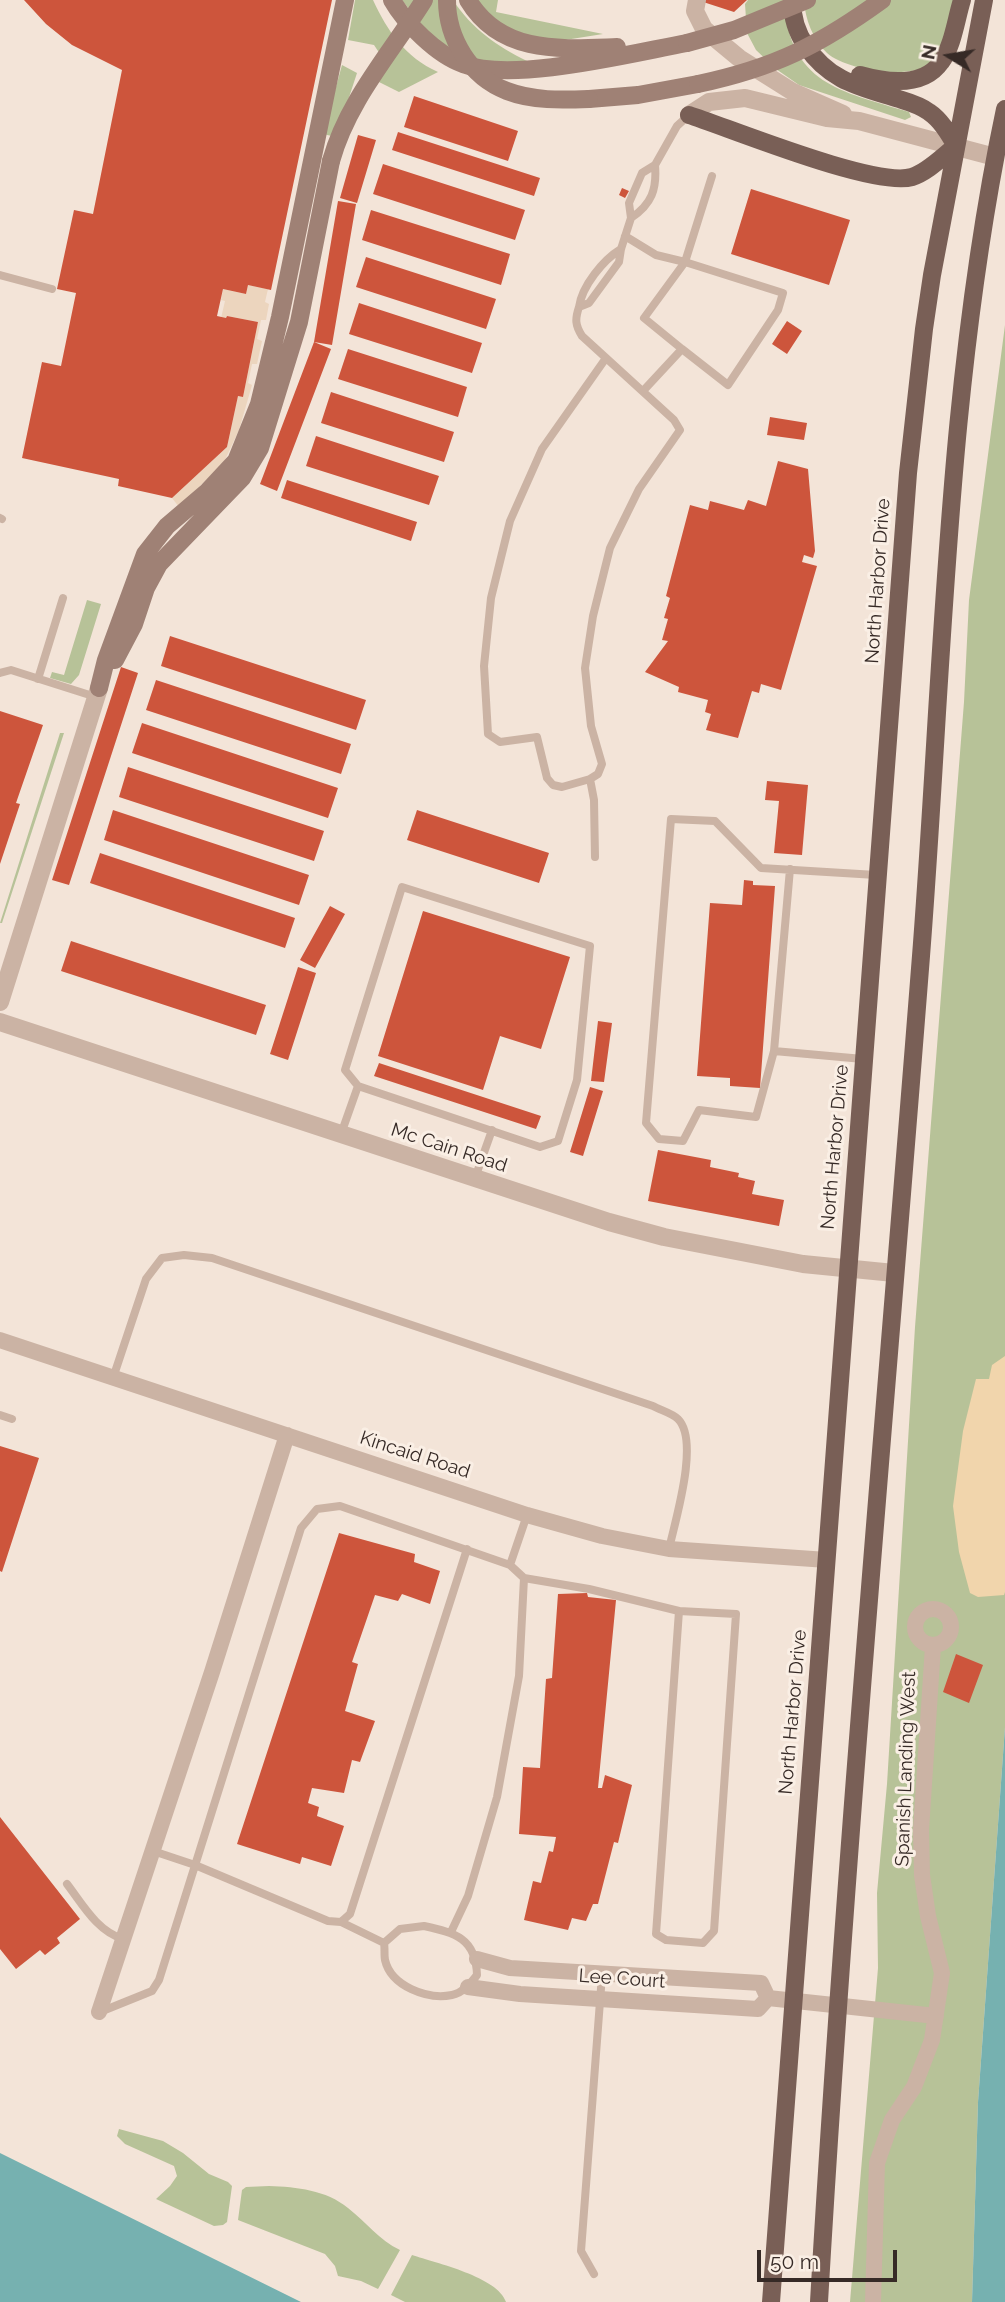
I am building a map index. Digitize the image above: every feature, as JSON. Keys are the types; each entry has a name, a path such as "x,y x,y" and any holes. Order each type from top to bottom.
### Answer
{"main road":[{"path":"97,692 145,554 167,526 208,491 236,461 259,404 280,317 345,0"},
{"path":"392,0 420,34 462,64 491,69 519,69 594,55 687,43 744,26 807,0"},
{"path":"97,692 129,634 146,587 159,564 242,478 260,448 299,322 331,162 341,132 360,94 424,0"},
{"path":"447,0 447,13 454,41 464,57 482,76 504,90 553,100 638,95 732,77 780,61 838,32 882,0"},
{"path":"468,0 488,24 513,40 594,55"},
{"path":"688,116 833,164 885,178 911,177 922,173 956,146 930,112 918,105 837,78 824,69 798,31 792,0"},
{"path":"814,57 845,71 884,81 921,77 943,61 962,0"},
{"name":"North Harbor Drive","path":"771,2302 827,1560 846,1268 915,403 932,275 984,0"},
{"path":"819,2302 839,2005 960,416 978,263 1002,160 1005,109"}],"street":[{"path":"697,1 695,11 704,29 739,58 793,92 859,121"},
{"path":"688,116 709,102 745,98 827,118 859,121 1002,160"},
{"path":"0,1002 97,692"},
{"name":"Mc Cain Road","path":"0,1022 609,1222 664,1237 803,1264 894,1273"},
{"name":"Kincaid Road","path":"0,1340 527,1515 602,1536 669,1549 827,1560"},
{"path":"99,2012 287,1435"},
{"name":"Spanish Landing West","path":"873,2302 877,2163 892,2120 914,2087 932,2040 942,1973 928,1916 922,1875 920,1830 933,1646"},
{"name":"Lee Court","path":"477,1959 510,1968 761,1983 768,1998"},
{"name":"Lee Court","path":"468,1987 758,2009 768,1998"},
{"name":"Lee Court","path":"768,1998 839,2005"},
{"path":"839,2005 936,2016"}],"lane":[{"path":"606,358 542,449 510,521 491,598 484,666 488,734 500,742 537,737 547,778 553,785 562,787 590,779 598,774 602,764 591,726 585,668 593,616 610,548 639,489 680,430 674,420 582,335 575,318 581,296 610,256 621,249 631,218 629,203 642,173 655,165 677,126 688,116"},
{"path":"631,218 645,209 656,183 655,165"},
{"path":"625,236 656,255 685,262 783,293 778,310 728,385 644,318 685,262 712,176"},
{"path":"0,275 52,289"},
{"path":"643,391 682,349"},
{"path":"38,679 63,598"},
{"path":"0,673 11,670 97,692"},
{"path":"590,779 594,800 596,857"},
{"path":"790,869 774,1051 755,1117 699,1110 683,1141 659,1139 646,1123 671,818 715,821 761,868 790,869 876,875"},
{"path":"402,887 590,946 577,1080 558,1141 540,1147 358,1086 345,1070 402,887"},
{"path":"774,1051 863,1059"},
{"path":"341,1135 358,1086"},
{"path":"475,1178 492,1130"},
{"path":"113,1378 146,1279 162,1258 184,1255 212,1258 653,1406 678,1419 688,1441 685,1474 669,1549"},
{"path":"0,1415 12,1419"},
{"path":"99,2012 152,1991 159,1980 301,1528 317,1509 341,1507 510,1565 524,1578 589,1589 679,1611 736,1614 714,1931 703,1943 666,1940 656,1934 679,1611"},
{"path":"510,1565 527,1515"},
{"path":"341,1922 350,1914 467,1549"},
{"path":"451,1932 468,1896 497,1797 519,1676 524,1578"},
{"path":"153,1851 195,1865 328,1921 341,1922 384,1943"},
{"path":"67,1884 106,1931 123,1939"},
{"path":"424,1926 451,1932 466,1941 477,1959 477,1975 468,1987 454,1995 434,1995 411,1989 393,1978 385,1960 384,1943 400,1929 424,1926"},
{"path":"594,2274 581,2251 602,1975"}],"green space":[{"path":"355,0 373,0 385,23 407,51 438,72 399,92 379,82 380,54 374,45 348,40"},
{"path":"402,0 453,0 486,36 527,61 507,64 464,57 430,34"},
{"path":"476,0 498,0 496,12 603,34 565,40 537,40 500,26"},
{"path":"748,0 784,0 788,28 796,50 822,80 861,97 909,112 911,117 905,120 799,85 776,69 756,50 747,33 745,4"},
{"path":"804,0 955,0 947,35 936,58 921,69 893,72 848,64 827,53 811,29"},
{"path":"342,65 357,73 336,137 323,134"},
{"path":"1005,325 1005,1727 978,2102 972,2302 850,2302 878,1968 877,1893 887,1784 915,1327 964,702 969,600"},
{"path":"87,600 101,604 79,675 71,684 50,678 52,672 64,675"},
{"path":"60,733 64,733 0,923"},
{"path":"119,2129 163,2141 209,2174 228,2182 232,2186 227,2222 214,2226 156,2199 177,2176 174,2166 125,2144 117,2136"},
{"path":"246,2187 300,2189 330,2197 400,2250 378,2289 361,2281 338,2276 335,2266 325,2254 238,2220 242,2190"},
{"path":"412,2255 479,2278 501,2293 506,2302 405,2302 391,2295"}],"sand":[{"path":"1005,1356 1005,1592 1004,1595 978,1597 970,1593 959,1552 953,1506 963,1431 976,1379 989,1379 992,1365"}],"shaded area":[{"path":"248,285 268,289 265,302 269,304 266,320 261,320 257,339 262,341 257,364 252,364 248,383 252,385 239,430 224,462 179,507 172,498 227,447 238,396 243,397 258,322 227,316 221,318 225,301 221,300 223,289 246,294"}],"water":[{"path":"1005,1727 1005,2302 972,2302 978,2102"},
{"path":"0,2153 301,2302 0,2302"}],"building":[{"path":"24,0 332,0 271,290 248,285 246,294 223,289 217,316 258,322 243,397 238,396 227,447 172,498 118,486 119,479 22,458 42,362 61,366 76,293 57,289 74,210 93,214 122,70 72,45 46,24"},
{"path":"697,0 747,0 734,12"},
{"path":"414,96 518,131 508,161 404,127"},
{"path":"398,132 540,178 534,196 392,150"},
{"path":"358,135 376,140 357,203 340,198"},
{"path":"383,164 525,210 515,240 373,194"},
{"path":"622,188 629,191 625,198 619,195"},
{"path":"751,189 850,220 829,285 731,254"},
{"path":"338,201 356,204 332,345 314,342"},
{"path":"371,210 510,254 501,285 362,240"},
{"path":"366,257 496,299 486,329 356,287"},
{"path":"359,303 482,343 472,373 349,334"},
{"path":"787,321 802,331 787,354 772,344"},
{"path":"314,342 331,349 277,491 260,484"},
{"path":"348,349 467,387 458,417 338,379"},
{"path":"331,392 454,432 444,462 321,423"},
{"path":"770,417 807,423 804,440 767,435"},
{"path":"316,436 439,476 429,505 306,466"},
{"path":"778,461 808,469 815,551 813,558 804,555 802,562 817,566 781,690 761,684 759,693 752,691 738,738 706,730 711,714 705,712 708,700 678,692 679,687 645,672 668,641 662,640 668,619 664,618 670,598 666,596 690,505 708,510 710,501 744,510 748,500 766,506"},
{"path":"287,480 417,522 411,541 281,498"},
{"path":"170,636 366,700 356,730 161,666"},
{"path":"121,667 138,673 69,885 52,880"},
{"path":"156,680 351,744 341,774 146,710"},
{"path":"0,711 43,725 16,803 20,804 0,864"},
{"path":"142,723 338,788 328,818 132,753"},
{"path":"128,767 324,831 314,861 119,797"},
{"path":"767,781 808,785 802,855 774,853 779,801 765,800"},
{"path":"113,810 309,875 299,905 104,840"},
{"path":"417,810 549,853 539,883 407,840"},
{"path":"100,853 295,918 285,948 90,883"},
{"path":"744,880 753,881 753,885 775,886 760,1088 730,1086 730,1078 697,1076 710,903 742,905"},
{"path":"330,906 345,914 315,968 300,960"},
{"path":"423,911 570,957 541,1049 500,1036 483,1090 378,1056"},
{"path":"71,941 266,1005 256,1035 61,971"},
{"path":"298,967 316,973 288,1060 270,1054"},
{"path":"598,1021 612,1023 604,1082 591,1081"},
{"path":"379,1063 541,1116 536,1129 374,1076"},
{"path":"590,1087 603,1091 583,1156 570,1152"},
{"path":"658,1150 711,1160 710,1167 739,1173 738,1177 755,1181 752,1194 784,1200 779,1226 648,1201"},
{"path":"0,1446 39,1458 2,1572 0,1571"},
{"path":"339,1533 415,1554 414,1562 440,1571 430,1604 402,1594 398,1601 375,1595 352,1662 358,1664 345,1711 375,1721 360,1762 352,1760 344,1793 312,1788 308,1803 319,1807 317,1816 344,1826 331,1866 302,1857 300,1864 237,1844"},
{"path":"587,1593 588,1597 616,1600 598,1788 602,1788 605,1775 632,1785 618,1843 614,1842 598,1904 593,1904 586,1921 572,1918 568,1930 524,1920 533,1881 541,1883 549,1851 553,1852 556,1837 519,1834 523,1767 540,1768 546,1679 552,1678 558,1594"},
{"path":"956,1654 983,1665 969,1703 943,1692"},
{"path":"0,1817 80,1919 57,1938 60,1943 45,1955 40,1950 16,1969 0,1949"}]}
